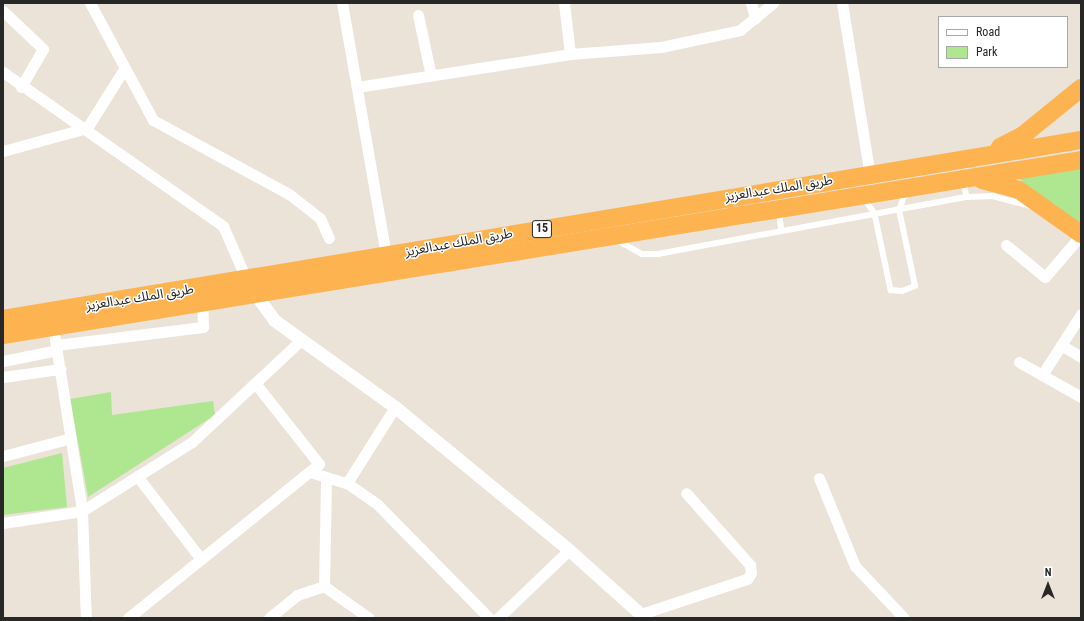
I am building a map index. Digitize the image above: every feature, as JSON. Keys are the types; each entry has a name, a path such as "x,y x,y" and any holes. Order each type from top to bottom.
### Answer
{"highway":[{"path":"958,159 1022,136 1081,88"},
{"name":"طريق الملك عبدالعزيز","path":"3,335 202,303 251,288 386,256 958,159 1081,140"},
{"name":"طريق الملك عبدالعزيز","path":"3,319 251,288 611,235 1081,160"},
{"path":"964,179 995,181 1019,190 1081,235"}],"street":[{"path":"90,3 124,69 153,120 289,194 320,218 329,238"},
{"path":"342,3 386,256"},
{"path":"564,3 570,54"},
{"path":"751,3 755,18"},
{"path":"357,87 570,54 661,47 740,30 773,3"},
{"path":"842,3 870,175"},
{"path":"3,11 43,49 21,88"},
{"path":"418,15 431,76"},
{"path":"3,151 87,128 124,69"},
{"path":"3,72 21,88 87,128 223,226 251,288 274,320 394,407 569,550 643,616 747,579 751,573 750,565 686,492"},
{"path":"1006,245 1045,277 1081,235"},
{"path":"3,361 57,348 203,327 202,303"},
{"path":"1042,375 1081,314"},
{"path":"53,327 82,511 86,618"},
{"path":"3,523 82,511 192,442 301,340"},
{"path":"1061,345 1081,357"},
{"path":"1019,362 1081,397"},
{"path":"3,377 60,369"},
{"path":"128,618 319,464 255,382"},
{"path":"347,483 394,407"},
{"path":"3,456 71,438"},
{"path":"310,472 347,483 378,505 489,618"},
{"path":"137,476 201,559"},
{"path":"324,586 326,477"},
{"path":"819,478 855,566 904,618"},
{"path":"498,618 569,550"},
{"path":"324,586 365,617"},
{"path":"269,618 297,596 324,586"}],"lane":[{"path":"964,179 968,197"},
{"path":"862,194 875,214 891,290 902,291 915,286 900,210 901,199 910,187"},
{"path":"611,235 642,254 782,231 968,197 993,196 1053,214"},
{"path":"778,208 782,231"}],"green space":[{"path":"1081,167 1081,227 1018,178"},
{"path":"111,392 112,415 213,401 215,415 88,497 70,399"},
{"path":"62,453 67,507 3,515 3,468"}]}
